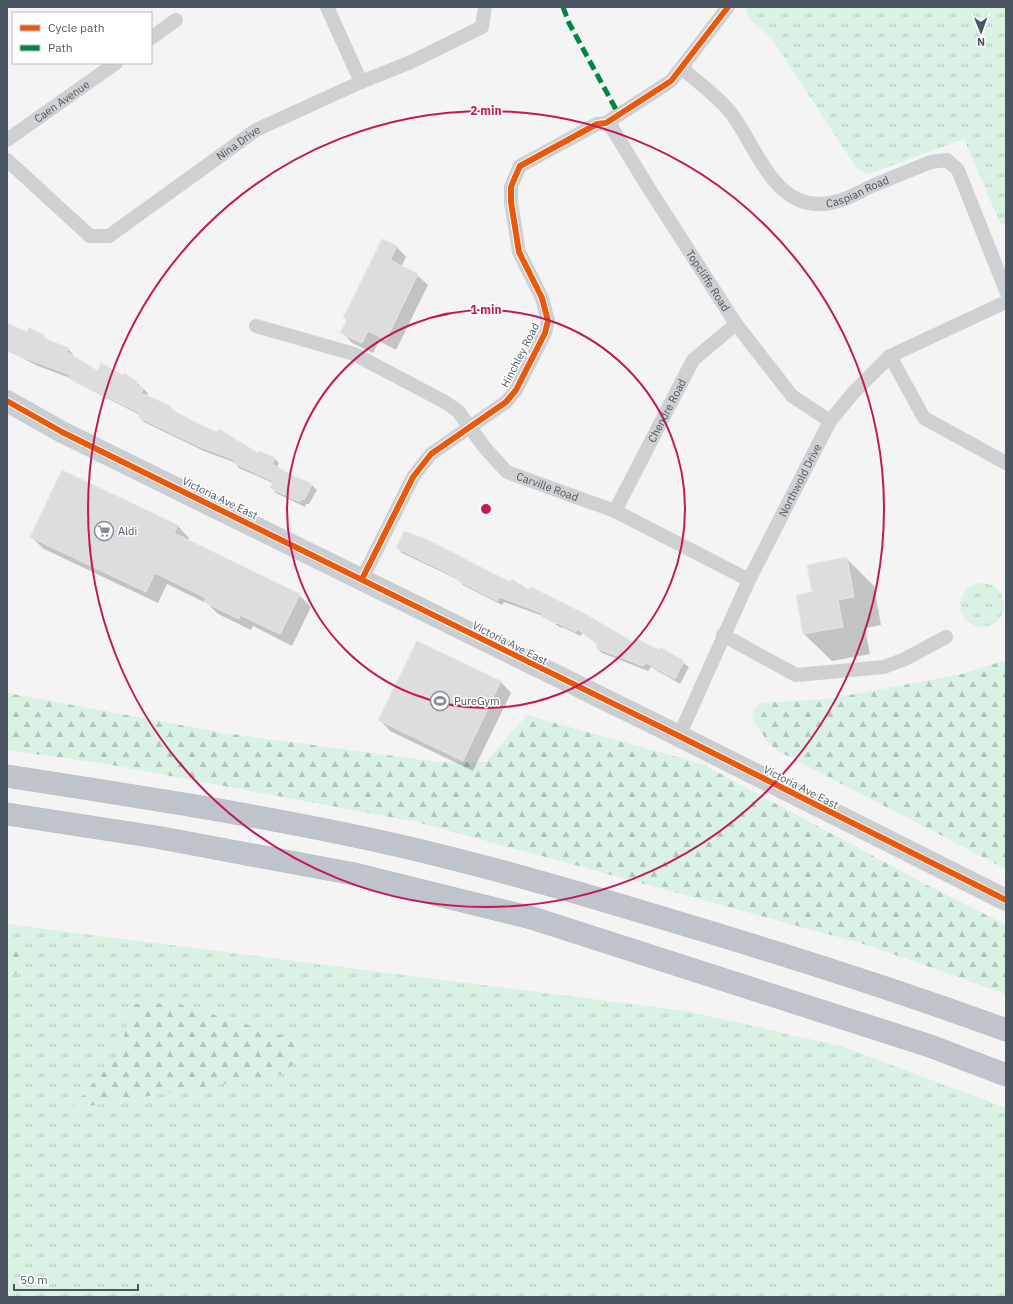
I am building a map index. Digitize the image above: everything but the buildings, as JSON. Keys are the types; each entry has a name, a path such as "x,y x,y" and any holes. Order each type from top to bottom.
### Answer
{"highway":[{"path":"7,776 162,800 356,836 539,881 746,943 1006,1030"},
{"path":"7,814 156,837 354,874 532,918 930,1046 1006,1075"}],"main road":[{"name":"Victoria Ave East","path":"7,401 62,432 362,579 1006,900"}],"street":[{"path":"327,7 362,82"},
{"name":"Nina Drive","path":"7,160 90,236 109,236 256,130 362,82 411,62 482,27 485,7"},
{"name":"Hinchley Road","path":"362,579 413,477 422,464 431,454 506,402 516,390 545,333 548,321 542,298 519,252 511,202 511,187 520,166 597,124 606,123 666,84 682,68 722,10"},
{"path":"152,37 176,20"},
{"name":"Caen Avenue","path":"7,140 115,64"},
{"name":"Caspian Road","path":"682,68 710,91 731,113 775,184 787,194 800,200 817,204 838,201 931,162 947,160 958,170 1006,291"},
{"name":"Topcliffe Road","path":"606,123 612,128 736,324 792,396 830,421"},
{"name":"Northwold Drive","path":"678,736 749,580 830,421 854,392 890,356 1006,302"},
{"name":"Chendre Road","path":"615,511 693,360 736,324"},
{"name":"Carville Road","path":"256,326 354,354 445,402 458,411 485,448 507,472 615,511 749,580"},
{"path":"890,356 924,418 1006,463"},
{"path":"723,635 796,675 884,667 905,659 946,637"}],"green space":[{"path":"747,7 1006,7 1006,223 1001,225 964,139 869,174 857,169 772,39 749,18 746,9"},
{"path":"982,583 994,587 1000,593 1004,605 1000,617 994,623 982,627 970,623 964,617 960,605 964,593 970,587"},
{"path":"1006,660 1006,869 782,753 770,745 752,719 754,709 761,703 834,698 962,674"},
{"path":"7,693 224,733 438,762 486,762 527,715 702,764 925,884 1006,925 1006,994 867,945 417,822 101,763 7,750"},
{"path":"7,924 686,1011 841,1046 1006,1108 1006,1297 7,1297"},
{"path":"7,935 32,955 7,984"},
{"path":"176,1003 305,1043 287,1073 71,1109 118,1054 134,1004"}],"marked path":[{"path":"563,7 569,23 619,115"}],"cycle path":[{"path":"362,579 413,477 431,454 506,402 516,390 545,333 548,321 542,298 519,252 511,202 511,187 520,166 597,124 606,123 671,81 728,7"},
{"path":"7,401 62,432 679,736 1006,900"}],"place":[{"name":"Aldi","path":"104,531"},
{"name":"PureGym","path":"440,701"}]}
